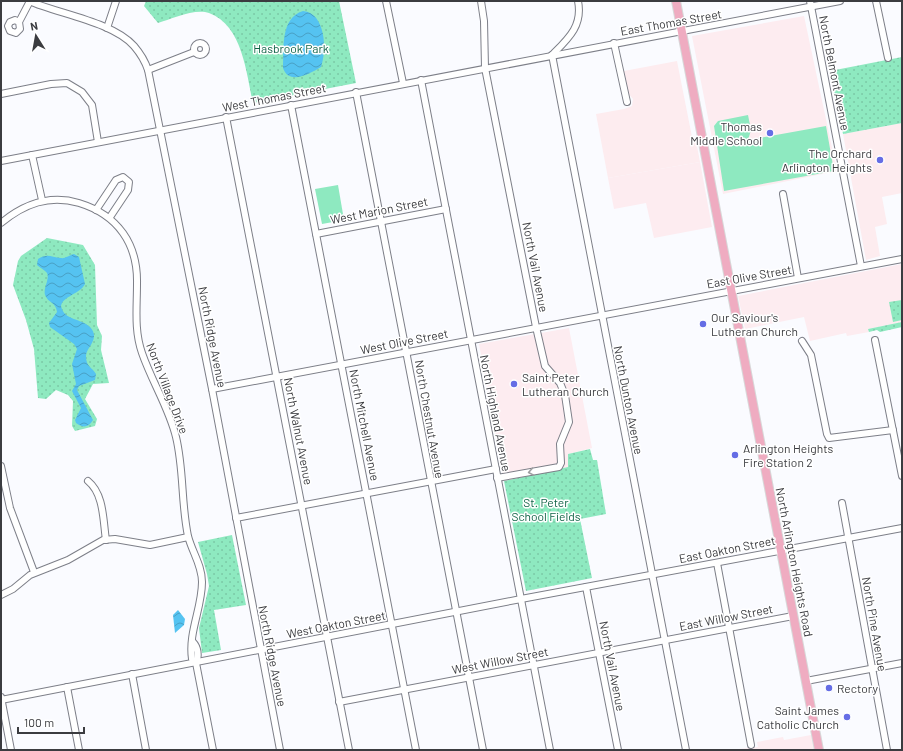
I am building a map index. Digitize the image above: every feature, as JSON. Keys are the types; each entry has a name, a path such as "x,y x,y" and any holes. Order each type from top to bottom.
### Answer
{"main road":[{"name":"North Arlington Heights Road","path":"676,1 819,750"}],"street":[{"path":"19,22 29,1"},
{"name":"North Ridge Avenue","path":"29,1 46,4 107,28 123,36 133,45 148,70 162,130 280,750"},
{"path":"107,28 116,1"},
{"path":"386,1 403,83"},
{"name":"North Vail Avenue","path":"481,1 484,22 485,68 536,327 545,366 560,383 565,395 569,422 560,444 562,463 559,467 498,478"},
{"path":"552,55 571,36 578,24 578,1"},
{"name":"East Thomas Street","path":"552,55 681,32 810,4 840,1"},
{"path":"876,1 888,58"},
{"name":"North Belmont Avenue","path":"810,4 861,266"},
{"path":"614,43 627,102"},
{"path":"148,70 194,52"},
{"name":"West Thomas Street","path":"1,161 552,55"},
{"name":"North Dunton Avenue","path":"552,55 651,576 686,750"},
{"name":"North Highland Avenue","path":"421,80 550,750"},
{"path":"1,94 51,84 67,83 82,92 92,106 98,142"},
{"name":"North Chestnut Avenue","path":"356,92 483,750"},
{"name":"North Mitchell Avenue","path":"291,105 416,750"},
{"name":"North Walnut Avenue","path":"226,117 348,750"},
{"path":"1,223 18,210 42,200 32,155"},
{"path":"96,210 116,180 123,177 127,178 129,182 128,190 110,218"},
{"path":"783,194 798,278"},
{"name":"North Village Drive","path":"42,200 67,201 96,210 110,218 126,238 136,264 136,321 138,338 146,363 168,415 176,439 183,479 184,509 188,537 200,570 202,581 194,625 193,642 196,646 198,658 196,662 213,750"},
{"name":"West Marion Street","path":"316,234 446,209"},
{"name":"East Olive Street","path":"601,314 902,258"},
{"name":"West Olive Street","path":"212,389 406,353 601,314"},
{"path":"875,340 902,476"},
{"path":"802,341 811,355 829,438 893,430"},
{"path":"1,466 10,508 34,572"},
{"path":"236,518 496,469"},
{"path":"88,481 95,487 99,496 106,540"},
{"name":"North Pine Avenue","path":"842,503 887,750"},
{"name":"East Oakton Street","path":"651,576 717,562 902,528"},
{"path":"1,595 13,589 34,572 68,560 95,543 115,539 150,545 188,537"},
{"path":"717,562 750,745"},
{"name":"West Oakton Street","path":"1,698 67,687 521,599 651,576"},
{"name":"North Vail Avenue","path":"586,587 618,750"},
{"name":"East Willow Street","path":"664,640 793,616"},
{"name":"West Willow Street","path":"339,702 664,640"},
{"path":"806,681 902,663"},
{"path":"132,674 146,750"},
{"path":"67,687 79,750"},
{"path":"1,698 11,750"}],"shaded area":[{"name":"Thomas Middle School","path":"804,16 837,171 723,194 692,36"},
{"path":"677,61 692,137 696,141 700,162 608,178 596,114 632,106 633,99 628,93 624,71"},
{"path":"902,123 902,193 882,197 887,224 875,227 880,256 866,260 843,134"},
{"path":"700,162 712,227 654,238 646,203 614,209 608,178"},
{"path":"902,264 902,322 868,329 869,332 847,336 846,333 810,341 804,317 745,329 738,296"},
{"path":"569,328 592,448 568,454 569,467 504,481 479,344"},
{"path":"811,735 814,750 729,750 758,747 757,742 783,737 784,740"}],"green space":[{"name":"Hasbrook Park","path":"146,1 339,1 356,83 253,103 245,65 236,39 229,28 220,19 209,13 197,12 158,23 144,6"},
{"path":"902,57 902,123 843,134 830,71"},
{"path":"748,115 751,130 748,140 826,126 834,171 724,191 714,126 718,121"},
{"path":"338,185 344,220 322,224 315,189"},
{"path":"47,238 83,245 95,265 97,325 102,336 101,350 109,383 93,384 85,399 97,419 95,426 75,431 72,426 73,401 68,395 56,390 46,399 38,398 34,349 26,320 13,285 18,261 21,256"},
{"path":"902,300 902,320 893,322 889,302"},
{"path":"902,322 902,327 880,332 877,330 869,332 868,329"},
{"name":"St. Peter School Fields","path":"590,449 593,460 597,460 606,514 580,519 592,578 526,591 504,481 568,467 568,454"},
{"path":"232,535 246,605 214,610 221,650 202,653 199,628 209,586 198,542"}],"water":[{"path":"303,11 311,13 320,25 323,34 324,52 321,67 306,75 295,77 286,73 283,68 284,43 290,20"},
{"path":"74,254 79,257 85,284 65,300 61,306 63,311 69,317 90,327 94,335 94,339 86,356 86,360 88,365 96,374 95,380 79,386 77,390 93,420 87,426 79,425 75,420 81,408 72,391 76,384 72,364 77,349 74,344 50,327 49,323 57,312 54,304 46,298 45,295 48,275 37,265 38,259 44,256 62,258"},
{"path":"178,610 185,619 184,625 175,633 173,615"}],"place":[{"name":"Thomas Middle School","path":"770,133"},
{"name":"The Orchard Arlington Heights","path":"880,160"},
{"name":"Our Saviour's Lutheran Church","path":"703,324"},
{"name":"Saint Peter Lutheran Church","path":"514,384"},
{"name":"Arlington Heights Fire Station 2","path":"735,455"},
{"name":"Rectory","path":"829,688"},
{"name":"Saint James Catholic Church","path":"847,717"}]}
